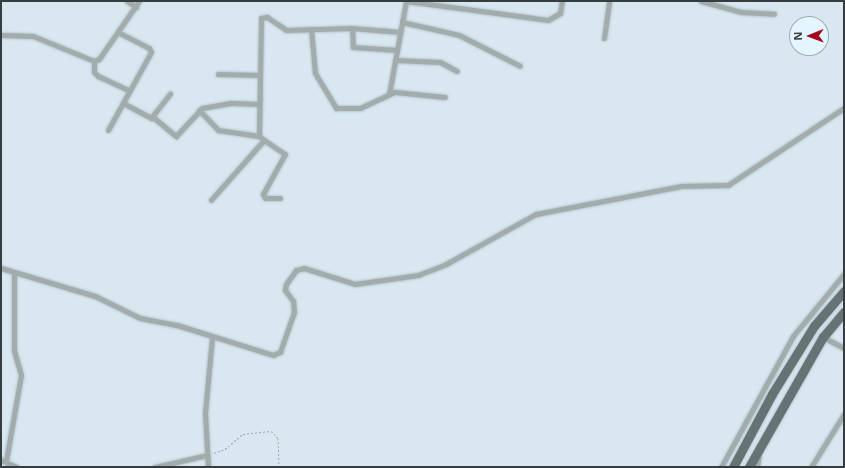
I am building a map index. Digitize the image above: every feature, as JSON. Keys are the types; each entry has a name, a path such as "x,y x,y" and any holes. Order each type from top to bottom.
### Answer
{"highway":[{"path":"733,467 772,394 814,326 844,291"},
{"path":"749,467 824,337 844,312"}],"street":[{"path":"127,1 136,7"},
{"path":"1,35 33,36 94,61 99,59 139,1"},
{"path":"389,94 406,1 548,20 560,13 562,1"},
{"path":"604,38 609,1"},
{"path":"702,1 741,12 774,14"},
{"path":"259,136 261,18 267,17 286,30 352,28 400,32"},
{"path":"402,22 459,34 520,66"},
{"path":"352,28 353,47 397,50"},
{"path":"311,29 315,73 331,105 342,110 360,108 389,94 402,92 445,97"},
{"path":"108,130 151,52 149,48 118,32"},
{"path":"396,60 440,62 457,71"},
{"path":"94,61 93,69 98,76 130,91"},
{"path":"218,74 260,75"},
{"path":"153,117 170,94"},
{"path":"123,103 148,118 153,117 176,136 199,110 231,103 259,104"},
{"path":"1,268 95,296 140,318 177,325 270,355 276,355 280,352 294,312 293,301 285,290 286,284 296,270 304,268 355,284 418,275 446,264 536,214 681,186 728,185 844,108"},
{"path":"199,110 218,130 259,136 285,154 263,194 265,198 280,198"},
{"path":"211,200 264,140"},
{"path":"14,273 14,350 21,375 4,461 17,467"},
{"path":"721,467 793,336 844,274"},
{"path":"208,467 205,413 212,337"},
{"path":"824,337 844,348"},
{"path":"811,467 844,414"},
{"path":"757,467 760,448"},
{"path":"154,467 207,455"}],"path":[{"path":"207,455 225,450 243,434 271,431 278,438 279,467"}]}
